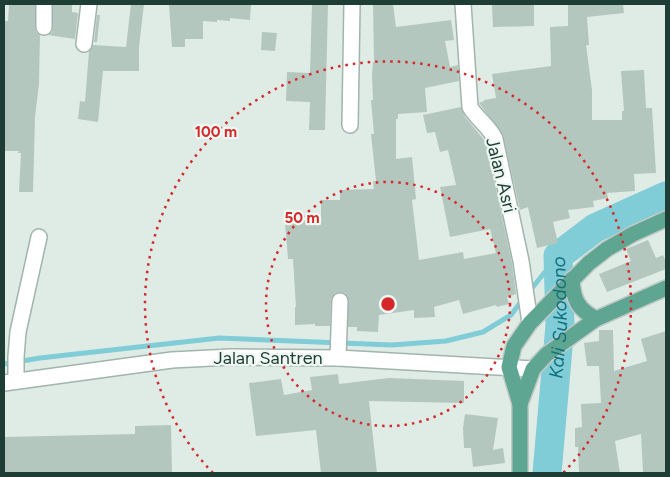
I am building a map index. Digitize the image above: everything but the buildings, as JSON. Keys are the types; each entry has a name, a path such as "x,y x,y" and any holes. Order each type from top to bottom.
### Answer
{"main road":[{"path":"520,473 520,404 509,368 514,346 534,319 589,262 606,249 666,219"},
{"path":"567,284 578,304 592,322"},
{"path":"520,404 533,369 547,354 592,322 666,288"}],"street":[{"path":"44,4 44,28"},
{"path":"84,44 89,4"},
{"path":"350,125 352,4"},
{"name":"Jalan Asri","path":"463,4 470,106 475,116 491,131 495,139 526,297 534,319"},
{"path":"12,379 18,332 38,238"},
{"path":"338,348 340,301"},
{"name":"Jalan Santren","path":"12,379 172,360 338,348 509,368 533,369"}],"waterway":[{"name":"Kali Sukodono","path":"547,473 560,325 558,256 595,228 666,196"},
{"path":"528,293 558,256"},
{"path":"4,364 40,358 219,338 392,345 446,341 483,332 511,315 523,299"}]}
